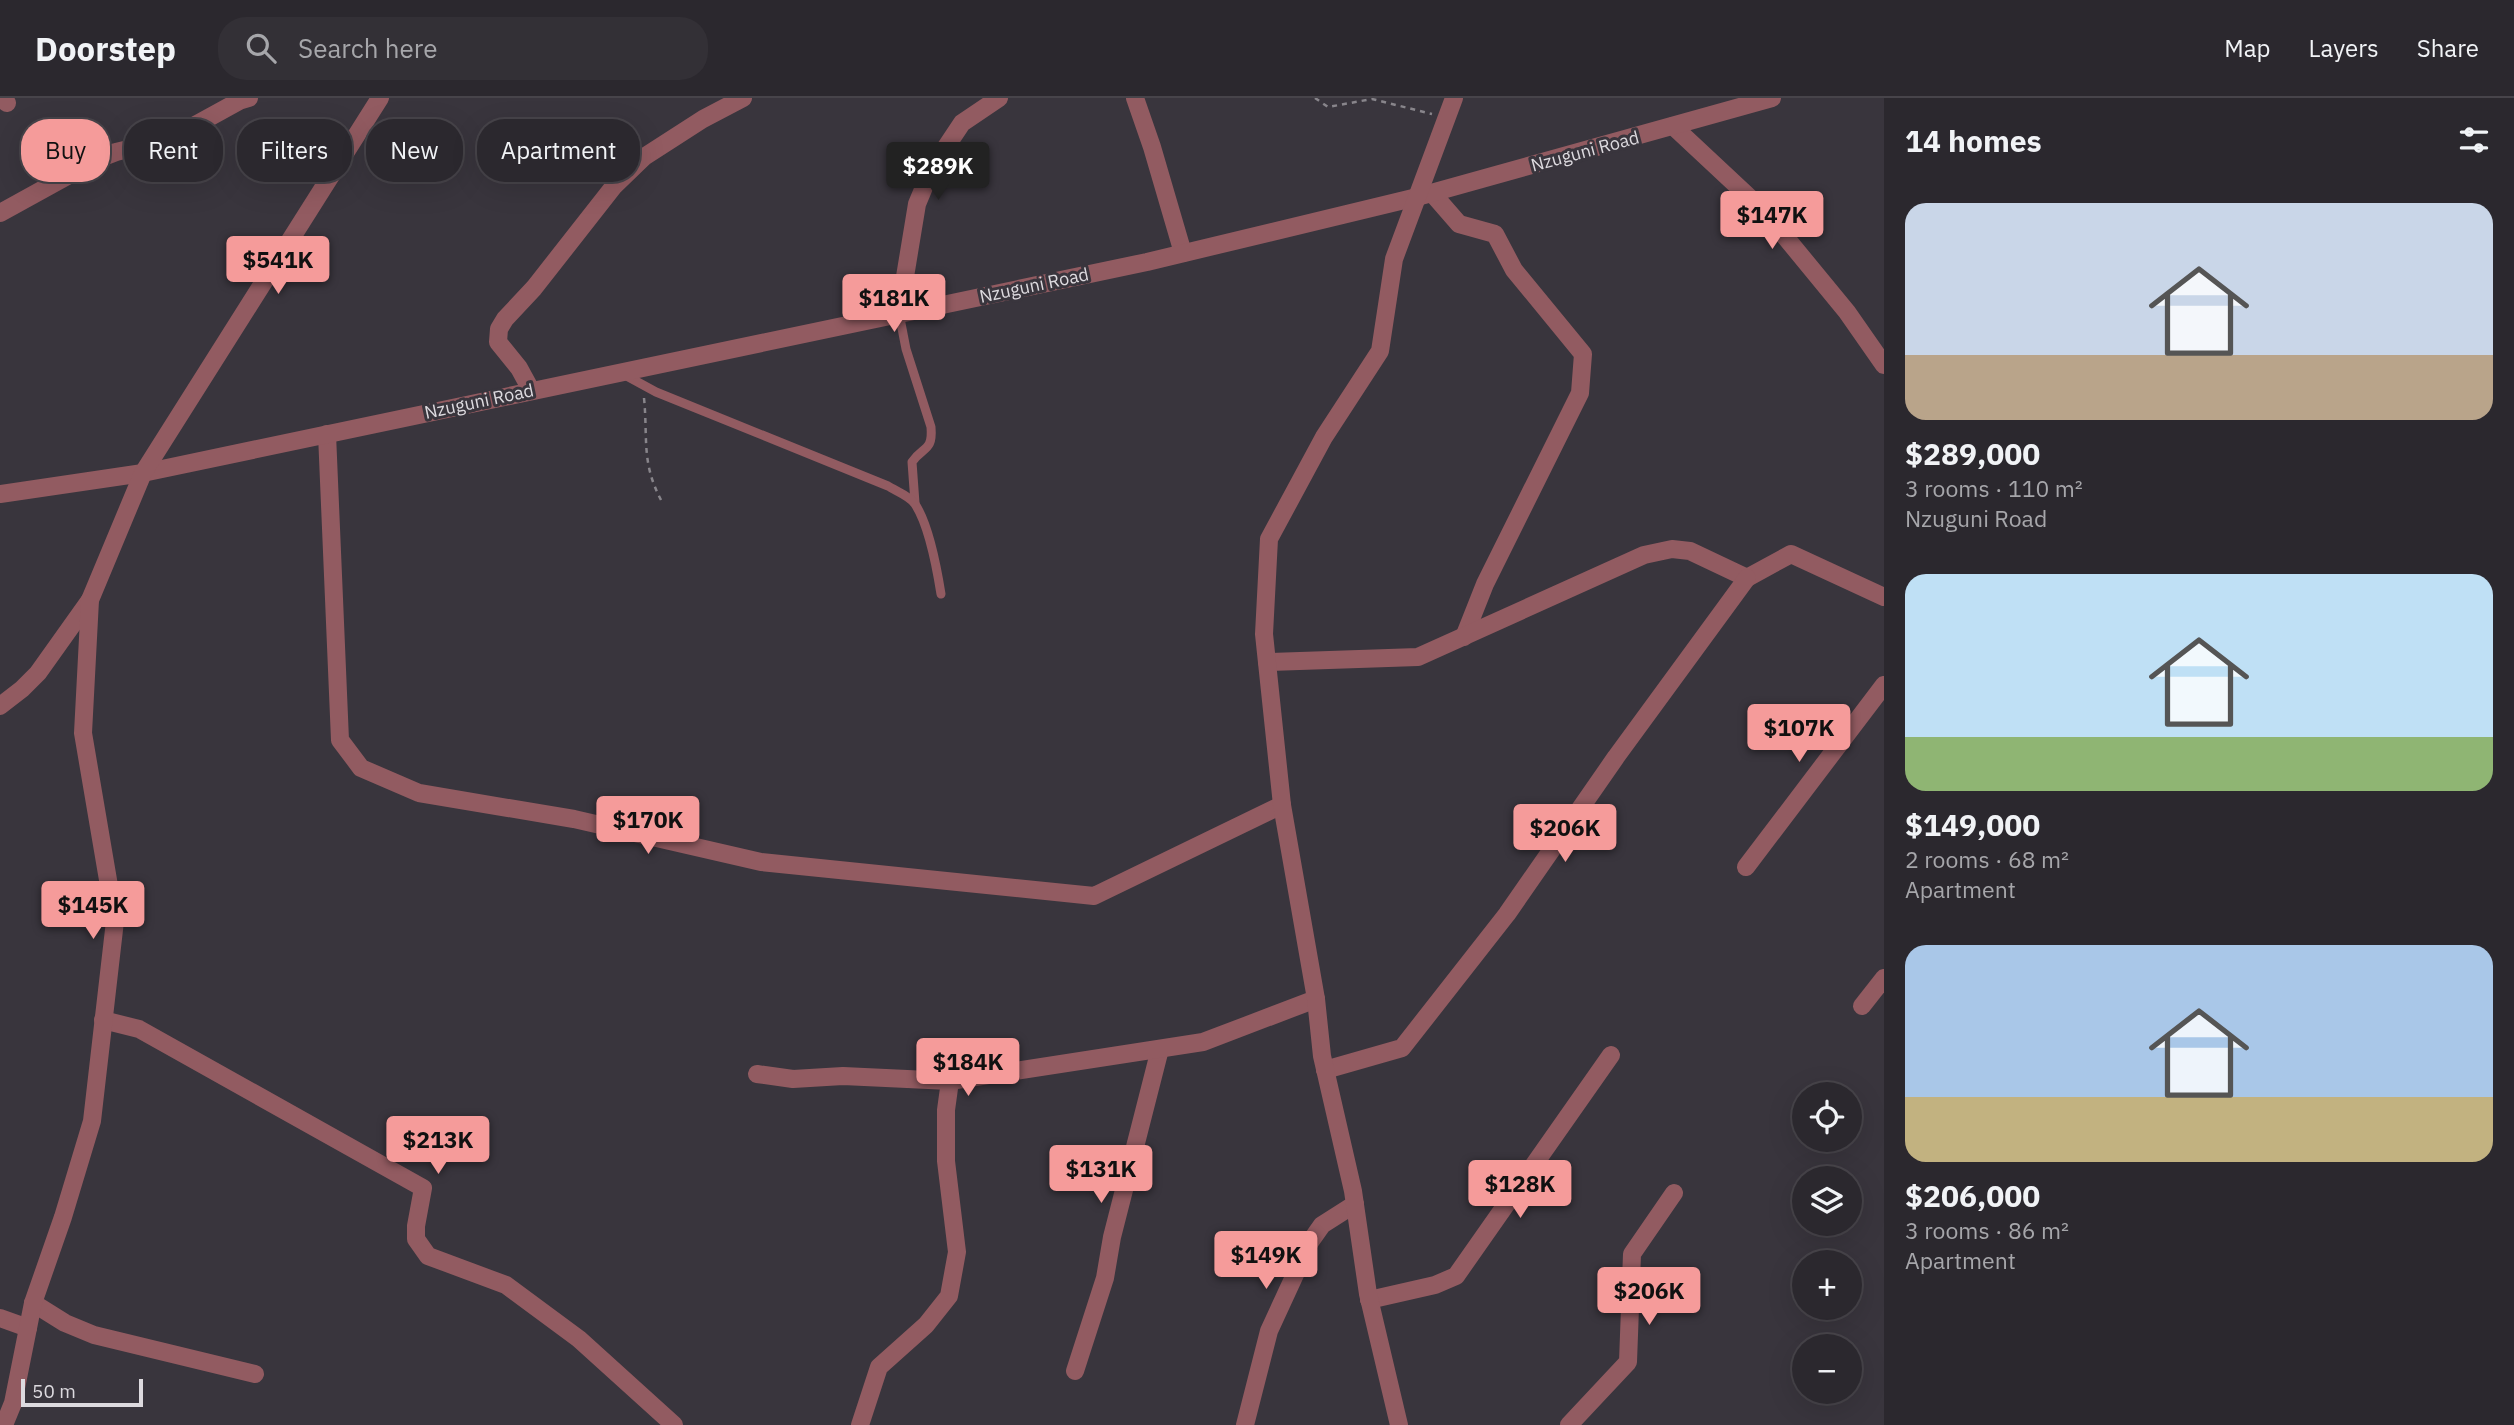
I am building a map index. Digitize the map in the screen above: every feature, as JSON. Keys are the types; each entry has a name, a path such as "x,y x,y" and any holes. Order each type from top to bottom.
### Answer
{"street":[{"path":"0,706 38,673 90,600 143,472 380,98"},
{"path":"531,390 519,368 498,342 499,329 505,319 587,223 603,198 644,158 703,119 743,98"},
{"path":"900,313 917,204 932,168 962,123 999,98"},
{"path":"1135,98 1183,253"},
{"path":"1399,1425 1369,1300 1355,1204 1325,1070 1316,999 1282,805 1264,635 1269,539 1324,438 1380,351 1394,259 1424,195 1454,98"},
{"name":"Nzuguni Road","path":"0,494 143,472 1183,253 1424,195 1772,98"},
{"path":"0,213 98,159 170,139 241,99"},
{"path":"1673,126 1764,211 1847,312 1884,365"},
{"path":"1424,195 1459,224 1494,234 1514,270 1583,354 1580,393 1485,583 1464,637"},
{"path":"327,433 340,740 362,768 419,793 574,819 761,862 1094,896 1282,805"},
{"path":"1267,662 1418,657 1644,555 1672,548 1690,551 1747,578"},
{"path":"1325,1070 1402,1048 1507,914 1616,757 1747,578 1791,554 1884,597"},
{"path":"4,1425 13,1403 33,1303 89,1135 115,921 83,733 90,600"},
{"path":"1746,867 1884,685"},
{"path":"1862,1006 1884,978"},
{"path":"757,1074 793,1079 843,1076 950,1081 1202,1042 1316,999"},
{"path":"103,1020 139,1029 423,1188 416,1238 428,1256 506,1285 579,1339 674,1425"},
{"path":"1075,1371 1105,1278 1112,1237 1160,1049"},
{"path":"1369,1300 1456,1276 1611,1055"},
{"path":"860,1425 879,1367 926,1325 949,1296 957,1252 946,1161 946,1110 950,1081"},
{"path":"1569,1425 1628,1362 1632,1254 1674,1193"},
{"path":"1245,1425 1269,1331 1310,1242 1322,1225 1355,1204"},
{"path":"33,1303 65,1323 94,1335 255,1374"},
{"path":"0,1318 28,1328"}],"lane":[{"path":"900,313 906,349 931,428 932,437 928,450 912,462 915,503 927,534 941,594"},
{"path":"618,372 642,385 888,486 915,503"}],"path":[{"path":"1315,98 1328,107 1373,99 1447,118"},
{"path":"642,385 647,464 660,499"}]}
